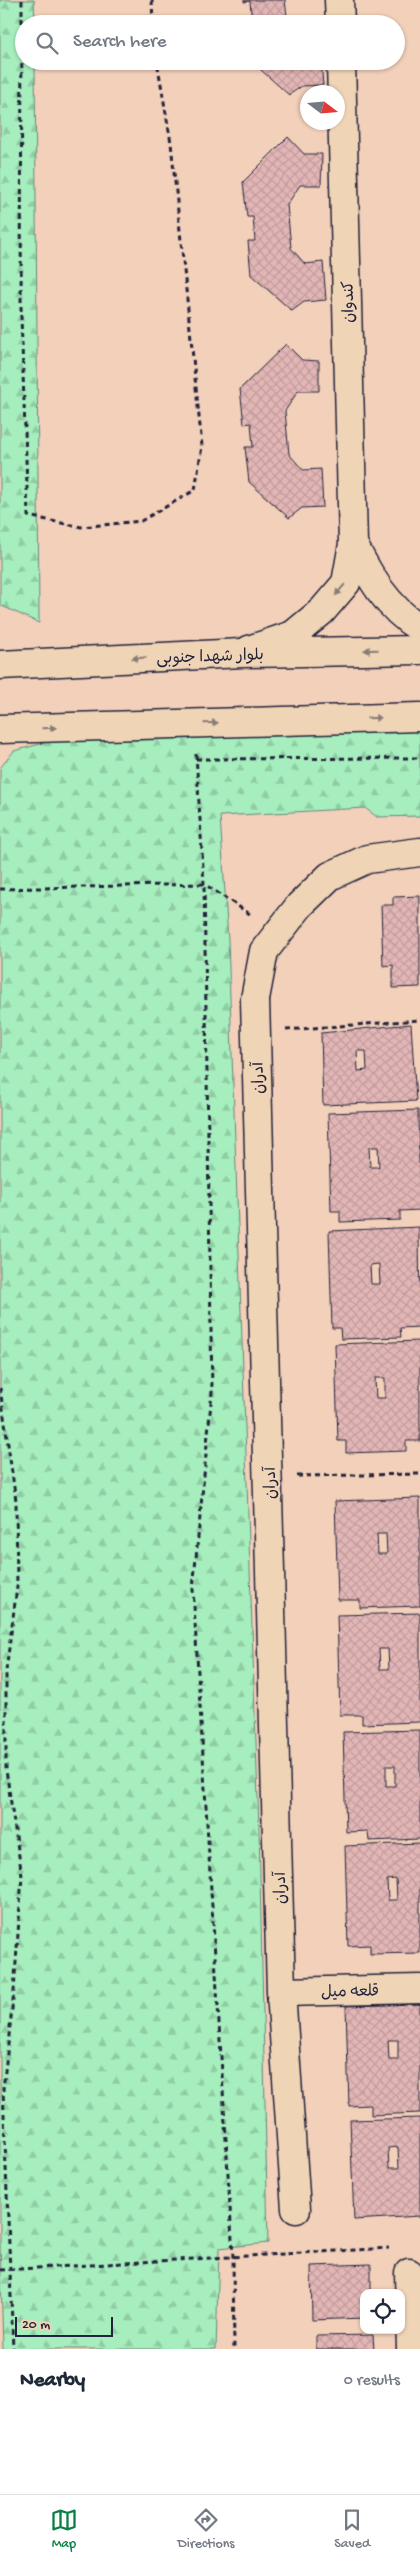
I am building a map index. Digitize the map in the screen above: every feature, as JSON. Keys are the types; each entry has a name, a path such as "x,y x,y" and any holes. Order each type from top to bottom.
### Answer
{"street":[{"path":"339,0 340,15"},
{"name":"کندوان","path":"242,653 293,636 322,611 346,583 353,544 341,70"},
{"path":"353,544 376,587 411,622 420,628"},
{"name":"بلوار شهدا جنوبی","path":"0,665 242,653 420,650"},
{"path":"0,729 420,717"},
{"name":"آدران","path":"296,2209 281,1992 269,1476 255,999 264,951 300,904 330,876 367,858 420,852"},
{"name":"قلعه میل","path":"281,1992 420,1989"},
{"path":"409,2273 411,2349"}],"path":[{"path":"22,0 22,15"},
{"path":"152,0 153,15"},
{"path":"22,70 21,316 28,516 81,527 141,522 195,490 202,446 171,143 159,70"},
{"path":"194,724 204,884 212,1392 193,1589 233,2257 234,2349"},
{"path":"196,760 420,758"},
{"path":"0,888 204,884 278,933"},
{"path":"256,1032 420,1020"},
{"path":"0,1388 16,1501 17,1587 6,1671 6,1770 22,1876 14,1991 3,2089 14,2349"},
{"path":"269,1476 420,1474"},
{"path":"0,2270 397,2248"}],"green space":[{"path":"0,0 34,0 35,15 15,15 15,70 35,70 39,623 0,605"},
{"path":"420,727 420,816 377,817 365,808 220,816 228,940 259,1828 268,2243 219,2248 216,2349 3,2349 0,2242 0,768 14,751 70,736"}],"building":[{"path":"244,0 285,0 287,15 251,15 250,1 244,2"},
{"path":"261,70 322,70 323,85 300,85 300,87 289,95"},
{"path":"288,137 304,154 322,154 321,185 300,185 287,205 291,248 305,264 323,262 326,300 304,302 292,311 251,275 248,241 255,241 253,217 247,217 243,182"},
{"path":"286,344 302,360 319,361 319,391 298,391 285,411 289,454 303,470 321,469 323,507 302,508 289,518 249,482 245,447 253,447 251,423 244,424 240,389"},
{"path":"420,896 420,987 393,988 393,965 383,966 381,905 393,905 393,897"},
{"path":"411,1024 416,1101 323,1105 321,1033","holes":["357,1051 366,1051 367,1070 358,1071"]},
{"path":"418,1110 420,1210 400,1211 400,1220 340,1222 340,1211 331,1211 328,1113","holes":["369,1147 378,1147 379,1167 370,1167"]},
{"path":"419,1227 420,1327 400,1328 401,1337 341,1339 340,1328 332,1328 329,1231","holes":["379,1264 380,1284 371,1284 370,1265"]},
{"path":"420,1341 420,1441 406,1441 406,1451 346,1453 346,1441 338,1441 335,1344","holes":["375,1378 385,1378 385,1398 376,1398"]},
{"path":"420,1498 420,1606 360,1608 360,1600 338,1600 335,1501","holes":["377,1534 386,1534 387,1554 378,1554"]},
{"path":"420,1613 420,1722 362,1724 362,1715 340,1715 337,1615","holes":["379,1649 388,1649 389,1669 380,1669"]},
{"path":"420,1730 420,1839 369,1841 368,1831 346,1832 343,1732","holes":["386,1766 395,1766 395,1786 386,1786"]},
{"path":"420,1843 420,1953 370,1954 370,1945 348,1946 345,1846","holes":["396,1879 397,1900 388,1900 387,1880"]},
{"path":"420,2004 420,2113 371,2115 371,2105 349,2106 346,2006","holes":["388,2040 398,2040 398,2060 389,2060"]},
{"path":"420,2118 420,2216 354,2220 350,2120","holes":["398,2147 399,2168 389,2168 388,2148"]},
{"path":"371,2264 371,2289 360,2289 360,2318 312,2320 311,2266"},
{"path":"373,2335 374,2349 316,2349 316,2336"}]}
